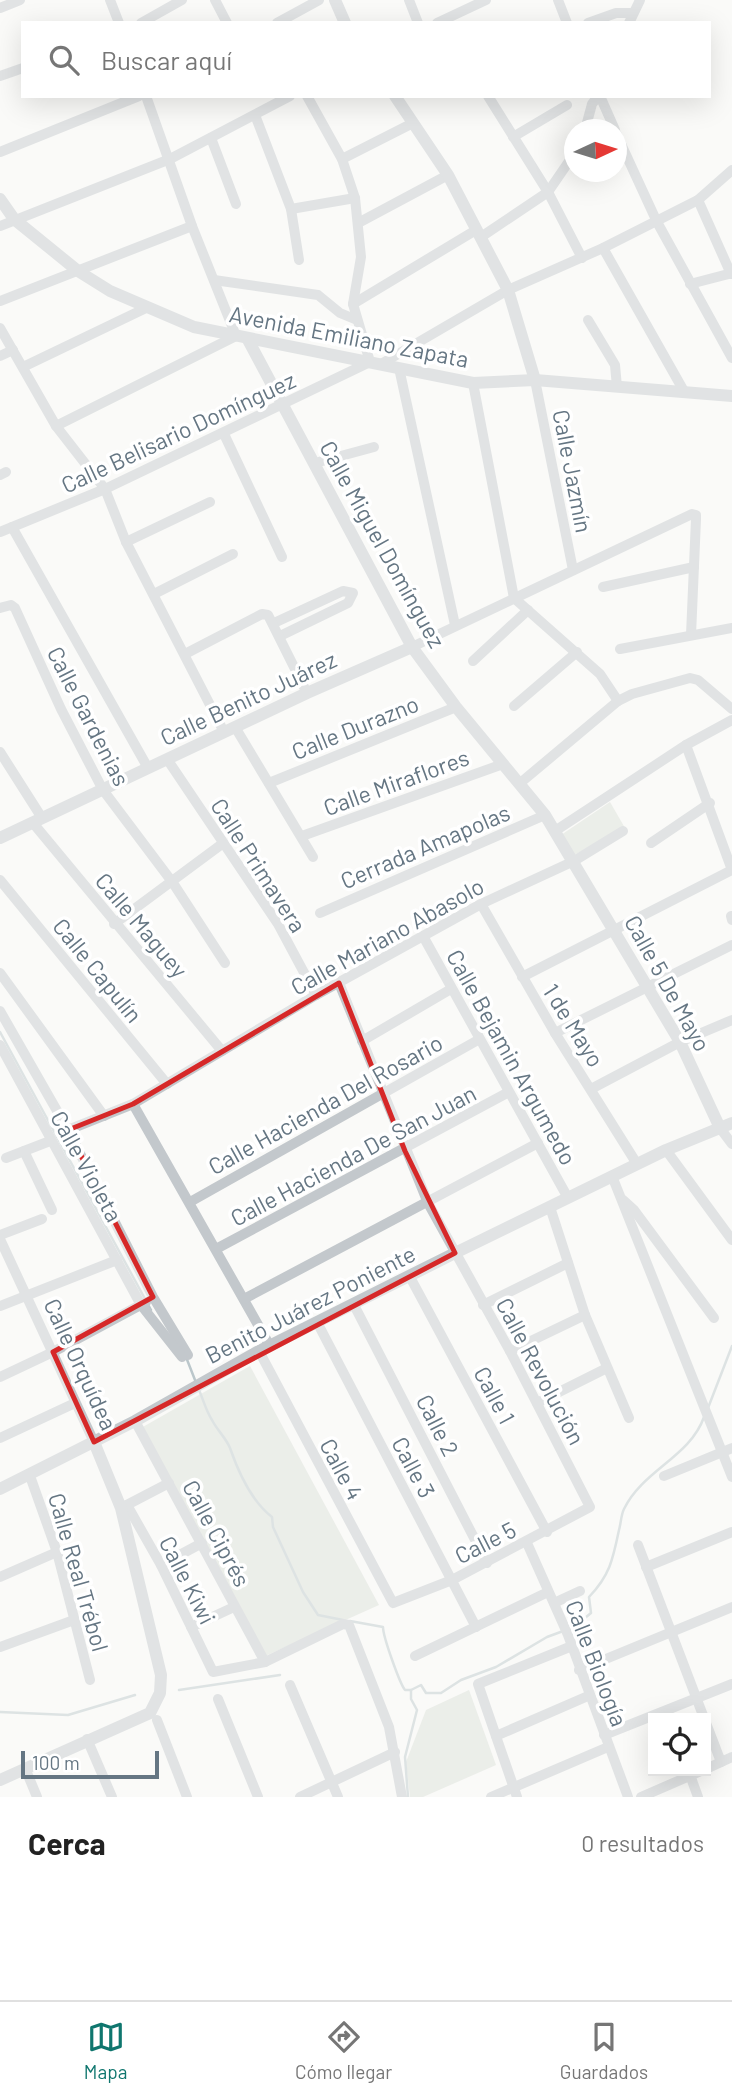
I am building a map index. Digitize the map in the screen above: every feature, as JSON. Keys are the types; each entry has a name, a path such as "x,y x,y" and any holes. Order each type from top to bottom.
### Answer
{"street":[{"path":"0,8 20,0"},
{"path":"110,0 118,21"},
{"path":"145,21 182,0"},
{"path":"215,0 226,21"},
{"path":"281,21 319,0"},
{"path":"335,0 344,21"},
{"path":"409,0 417,21"},
{"path":"443,21 484,0"},
{"path":"558,0 566,21"},
{"path":"594,21 616,13 631,18 640,0"},
{"path":"0,76 21,69"},
{"path":"0,152 134,98"},
{"path":"57,426 242,337 214,280 192,226 147,98"},
{"path":"262,98 267,108"},
{"path":"0,226 170,159 286,98"},
{"path":"308,98 342,159 355,198 360,222 361,257 353,304 376,363"},
{"path":"397,98 448,175 508,290 535,380"},
{"path":"489,98 548,192 582,258"},
{"path":"588,119 592,103 597,98"},
{"path":"600,98 610,119"},
{"path":"513,137 567,105"},
{"path":"255,115 291,209 299,260"},
{"path":"342,159 412,123"},
{"path":"211,138 236,204"},
{"path":"627,155 657,222 732,358"},
{"path":"353,304 548,192 564,169"},
{"name":"Calle Belisario Domínguez","path":"0,532 104,489 376,363 508,290 604,248 698,200 732,170"},
{"path":"360,222 448,175"},
{"path":"291,209 355,198"},
{"name":"Avenida Emiliano Zapata","path":"0,199 14,219 78,271 110,291 194,327 473,383 535,380 732,396"},
{"path":"690,284 731,274 698,200"},
{"path":"0,301 192,226"},
{"path":"604,248 685,393"},
{"path":"214,280 318,295 340,313 357,320"},
{"path":"23,367 146,307"},
{"path":"588,320 615,365 617,387"},
{"path":"0,328 57,426 104,489 126,542 185,654 230,730 269,783 313,857"},
{"name":"Calle Miguel Domínguez","path":"242,337 285,405 412,647 456,707 545,815 574,861"},
{"path":"0,356 13,350"},
{"path":"399,368 455,625"},
{"name":"Calle Jazmín","path":"535,380 573,570"},
{"path":"473,383 514,598 600,674 618,701"},
{"path":"224,434 282,556"},
{"path":"315,463 374,447"},
{"path":"126,542 210,502"},
{"name":"Calle Benito Juárez","path":"0,838 696,514 694,567"},
{"path":"12,527 148,768"},
{"path":"153,593 233,554"},
{"path":"603,587 694,567 691,635"},
{"path":"271,619 343,591 353,593 348,603 280,636"},
{"name":"Calle Gardenias","path":"0,608 11,605 15,608 61,709 103,790 173,883 225,963"},
{"path":"473,661 528,610"},
{"path":"185,654 262,614 271,619 307,693"},
{"path":"620,649 732,628"},
{"path":"514,706 577,652"},
{"path":"519,784 618,701 632,694 690,678 698,680 732,709"},
{"name":"Calle Durazno","path":"269,783 456,707"},
{"path":"555,831 686,745 732,720"},
{"path":"522,977 732,870 710,803 686,745"},
{"name":"Calle Maguey","path":"0,752 37,820 114,924 222,1051"},
{"name":"Calle Primavera","path":"167,759 278,924 316,995"},
{"name":"Calle Miraflores","path":"302,836 503,764"},
{"path":"652,843 710,803"},
{"name":"Cerrada Amapolas","path":"320,912 545,815"},
{"name":"Calle Mariano Abasolo","path":"68,1130 133,1104 316,995 481,904 574,861 623,831"},
{"path":"114,924 173,883 222,844"},
{"name":"Calle 5 De Mayo","path":"574,861 726,1126"},
{"name":"Calle Capulín","path":"0,880 167,1084"},
{"name":"1 de Mayo","path":"481,904 555,1033 637,1164"},
{"name":"Calle Bejamin Argumedo","path":"422,936 568,1198"},
{"path":"555,1033 732,945"},
{"path":"0,973 104,1116"},
{"name":"Calle Revolución","path":"339,983 428,1203 510,1351 590,1507"},
{"path":"362,1041 451,989"},
{"path":"0,1011 68,1130 147,1301 53,1352 0,1377"},
{"path":"591,1089 680,1042 732,1020"},
{"name":"Calle Hacienda Del Rosario","path":"190,1202 478,1040"},
{"name":"Calle Violeta","path":"0,1045 117,1260 185,1356"},
{"name":"Calle Hacienda De San Juan","path":"216,1250 405,1151 508,1093"},
{"name":"Calle 4","path":"133,1104 244,1299 265,1349 393,1604"},
{"path":"726,1126 732,1144"},
{"name":"Benito Juárez Poniente","path":"0,1489 30,1476 265,1349 455,1253 666,1150 726,1126"},
{"path":"6,1158 50,1141"},
{"path":"244,1299 538,1143"},
{"path":"666,1150 732,1240"},
{"path":"24,1151 52,1210"},
{"path":"612,1176 709,1417 727,1449 732,1477"},
{"path":"622,1199 634,1210 714,1318"},
{"path":"551,1207 585,1315 629,1418"},
{"path":"0,1237 42,1219"},
{"name":"Calle Orquídea","path":"0,1237 124,1507 161,1675 160,1693 153,1716"},
{"path":"0,1306 117,1260"},
{"path":"484,1305 568,1263"},
{"name":"Calle 1","path":"410,1277 547,1532"},
{"name":"Calle 2","path":"354,1305 487,1563"},
{"path":"510,1351 585,1315"},
{"name":"Calle 3","path":"318,1324 476,1627"},
{"path":"537,1403 607,1368"},
{"path":"0,1438 75,1403"},
{"name":"Calle Ciprés","path":"135,1421 265,1662"},
{"path":"664,1476 727,1449"},
{"name":"Calle Real Trébol","path":"30,1476 57,1552 90,1680"},
{"path":"124,1507 169,1483"},
{"name":"Calle Kiwi","path":"124,1507 161,1565 213,1672 265,1662"},
{"name":"Calle 5","path":"393,1604 487,1563 590,1507"},
{"path":"646,1567 732,1532"},
{"name":"Calle Biología","path":"527,1543 570,1641 588,1696 628,1797"},
{"path":"161,1565 202,1544"},
{"path":"638,1545 702,1713"},
{"path":"0,1577 57,1552"},
{"path":"554,1603 580,1591"},
{"path":"415,1657 548,1592"},
{"path":"579,1670 732,1606"},
{"path":"191,1627 234,1607"},
{"path":"0,1647 74,1620"},
{"path":"265,1662 343,1625 349,1625 389,1727 402,1797"},
{"path":"515,1792 478,1684 570,1641"},
{"path":"604,1735 732,1684"},
{"path":"290,1685 338,1797"},
{"path":"496,1736 588,1696"},
{"path":"218,1699 258,1797"},
{"path":"0,1780 87,1739 153,1716 187,1797"},
{"path":"711,1736 721,1762"},
{"path":"87,1739 112,1797"},
{"path":"491,1797 515,1792 608,1747"},
{"path":"300,1797 395,1752"},
{"path":"711,1767 732,1758"},
{"path":"25,1768 37,1797"},
{"path":"641,1797 689,1776"},
{"path":"696,1776 698,1797"}],"highlighted area":[{"path":"339,983 405,1151 455,1253 94,1442 53,1352 153,1297 68,1130 133,1104"}],"shaded area":[{"path":"610,802 625,828 574,855 561,835"},
{"path":"250,1366 379,1605 263,1657 141,1428"},
{"path":"469,1690 496,1765 423,1797 410,1797 406,1762 426,1710"}],"waterway":[{"path":"0,1032 151,1310"},
{"path":"708,1408 732,1346"},
{"path":"186,1357 195,1380"},
{"path":"199,1390 246,1485 272,1517 273,1527 303,1592 318,1615 343,1620"},
{"path":"408,1797 405,1757 417,1710 411,1699 411,1690 421,1685 426,1693 441,1693 461,1680 496,1667 547,1637 574,1627 591,1613 589,1597 610,1566 624,1509 632,1495 688,1443 704,1417"},
{"path":"350,1621 383,1627 399,1679 405,1690 411,1690"},
{"path":"179,1690 280,1675"},
{"path":"0,1712 68,1715 135,1695"}]}
